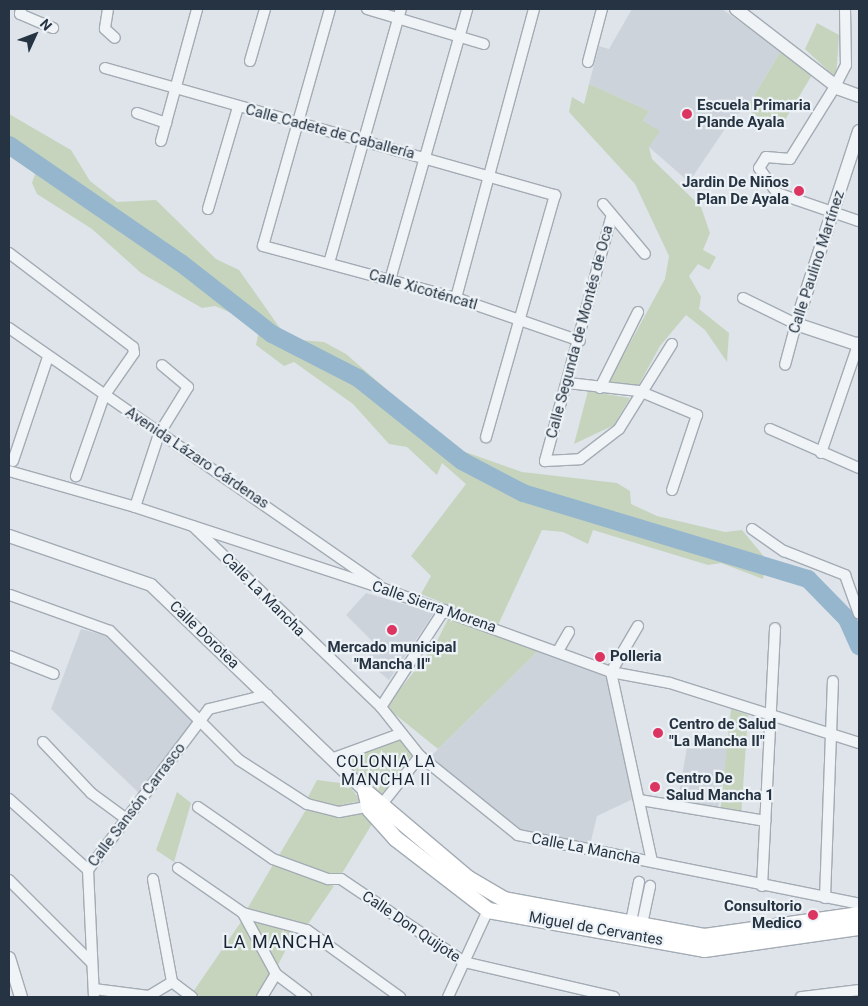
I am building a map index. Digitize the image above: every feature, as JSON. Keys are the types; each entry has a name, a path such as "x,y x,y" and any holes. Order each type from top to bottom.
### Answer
{"main road":[{"name":"Calle Dorotea","path":"365,791 376,806"},
{"name":"Miguel de Cervantes","path":"376,806 395,838 488,910 704,949 859,927"},
{"path":"376,806 487,891 504,899 704,936 859,914"}],"street":[{"path":"21,9 20,14 53,28"},
{"path":"108,9 106,28 115,38"},
{"path":"161,141 178,88 197,9"},
{"path":"250,61 265,9"},
{"path":"300,124 330,9"},
{"path":"367,9 400,13 460,37 484,44"},
{"path":"390,280 467,9"},
{"path":"456,298 492,176 534,9"},
{"path":"588,62 602,9"},
{"path":"736,9 836,85 859,96"},
{"path":"845,9 846,65 836,85 790,159 766,157 760,163 777,193 859,221"},
{"path":"329,263 365,142 400,13"},
{"name":"Calle Cadete de Caballería","path":"105,68 554,195 517,318"},
{"path":"208,209 238,107"},
{"path":"137,113 166,123"},
{"name":"Calle Xicoténcatl","path":"300,124 263,246 456,298 580,341"},
{"name":"Calle Paulino Martínez","path":"784,365 859,131"},
{"name":"Calle Segunda de Montés de Oca","path":"603,204 611,218 580,341 544,461 580,459 619,429 639,391"},
{"path":"611,218 644,254"},
{"path":"9,253 118,332 134,353 104,396 76,476"},
{"path":"744,298 796,324 859,344 821,453"},
{"path":"600,388 638,312"},
{"path":"486,437 517,318"},
{"name":"Avenida Lázaro Cárdenas","path":"9,328 158,434 340,557 384,589"},
{"path":"639,391 672,344"},
{"path":"13,461 48,357"},
{"path":"135,507 158,434 188,387 162,365"},
{"path":"568,383 639,391 697,415 672,490"},
{"path":"770,429 821,453 859,468"},
{"name":"Calle Sierra Morena","path":"9,471 193,525 444,610 610,672 670,683 859,744"},
{"name":"Calle La Mancha","path":"193,525 381,707 400,734 420,756 518,835 762,886 859,904"},
{"path":"752,529 784,551 845,575 859,614"},
{"name":"Calle Dorotea","path":"9,536 144,580 334,758 365,791"},
{"path":"330,572 340,557"},
{"path":"10,595 110,631 239,760 300,800 339,812 376,806 420,756"},
{"path":"381,707 444,610"},
{"path":"638,626 610,672 640,800 652,862"},
{"path":"762,886 775,628"},
{"path":"558,651 569,632"},
{"path":"9,656 54,674"},
{"path":"825,898 833,735 833,681"},
{"name":"Calle Sansón Carrasco","path":"94,993 88,870 125,818 209,709 267,695"},
{"path":"334,758 400,734"},
{"path":"43,742 91,793 125,818"},
{"path":"9,799 88,870"},
{"path":"640,800 765,821"},
{"name":"Calle Don Quijote","path":"198,807 251,847 328,879 341,879 464,962 614,997"},
{"path":"178,868 243,913 307,930 400,997"},
{"path":"153,879 172,982 192,997"},
{"path":"9,880 92,963"},
{"path":"636,923 639,882"},
{"path":"636,923 650,886"},
{"path":"448,997 488,910"},
{"path":"243,913 276,974 306,997"},
{"path":"9,958 21,997"},
{"path":"262,997 276,974"},
{"path":"94,993 149,996 172,982"},
{"path":"801,997 835,995 859,990"}],"shaded area":[{"path":"632,9 722,9 781,51 746,109 733,117 689,182 649,147 643,121 649,111 589,84 599,46 609,49"},
{"name":"Mercado municipal \"Mancha II\"","path":"366,593 434,613 389,680 366,661 376,645 346,615"},
{"path":"81,629 107,636 197,720 139,793 51,709"},
{"path":"540,649 607,676 635,798 597,816 590,845 518,830 429,758"},
{"path":"688,742 728,749 717,812 677,805"}],"green space":[{"path":"817,23 839,35 836,78 805,49"},
{"path":"781,51 814,71 779,129 746,109"},
{"path":"589,84 649,111 643,121 660,131 649,147 652,159 701,207 710,233 703,250 716,257 709,270 698,264 689,276 701,297 699,309 729,333 727,362 705,330 686,315 660,346 637,388 607,385 665,279 669,256 635,184 569,112 572,97 584,104"},
{"path":"9,114 71,150 90,181 117,202 156,200 216,259 239,270 282,331 300,340 324,342 346,354 454,448 522,472 617,483 630,491 631,504 657,516 725,532 742,530 767,560 763,579 721,563 708,565 593,530 588,544 563,532 542,530 498,625 421,594 431,576 411,556 466,484 442,463 437,475 407,447 389,444 353,404 294,362 284,366 256,345 259,331 248,320 215,306 202,308 141,273 92,229 37,194 32,183 35,174 9,151"},
{"path":"588,391 630,398 614,425 574,444"},
{"path":"450,615 540,649 438,749 386,707 435,645"},
{"path":"731,709 748,715 741,817 720,814"},
{"path":"399,737 412,755 381,795 371,790 345,758"},
{"path":"317,780 348,784 361,801 332,807 306,801"},
{"path":"177,792 191,803 174,862 156,850"},
{"path":"307,808 369,813 372,824 341,875 329,877 278,857"},
{"path":"274,863 334,886 306,927 246,911"},
{"path":"248,917 297,928 276,969"},
{"path":"243,919 272,974 258,997 201,997 193,992"}],"waterway":[{"path":"9,145 181,263 272,334 358,378 462,461 523,493 808,579 847,619 859,646"}],"place":[{"name":"Escuela Primaria Plande Ayala","path":"687,114"},
{"name":"Jardin De Niños Plan De Ayala","path":"799,191"},
{"name":"Mercado municipal \"Mancha II\"","path":"392,630"},
{"name":"Polleria","path":"600,657"},
{"name":"Centro de Salud \"La Mancha II\"","path":"658,733"},
{"name":"Centro De Salud Mancha 1","path":"655,787"},
{"name":"Consultorio Medico","path":"813,915"}],"district":[{"name":"COLONIA LA MANCHA II","path":"386,771"},
{"name":"LA MANCHA","path":"279,942"}]}
